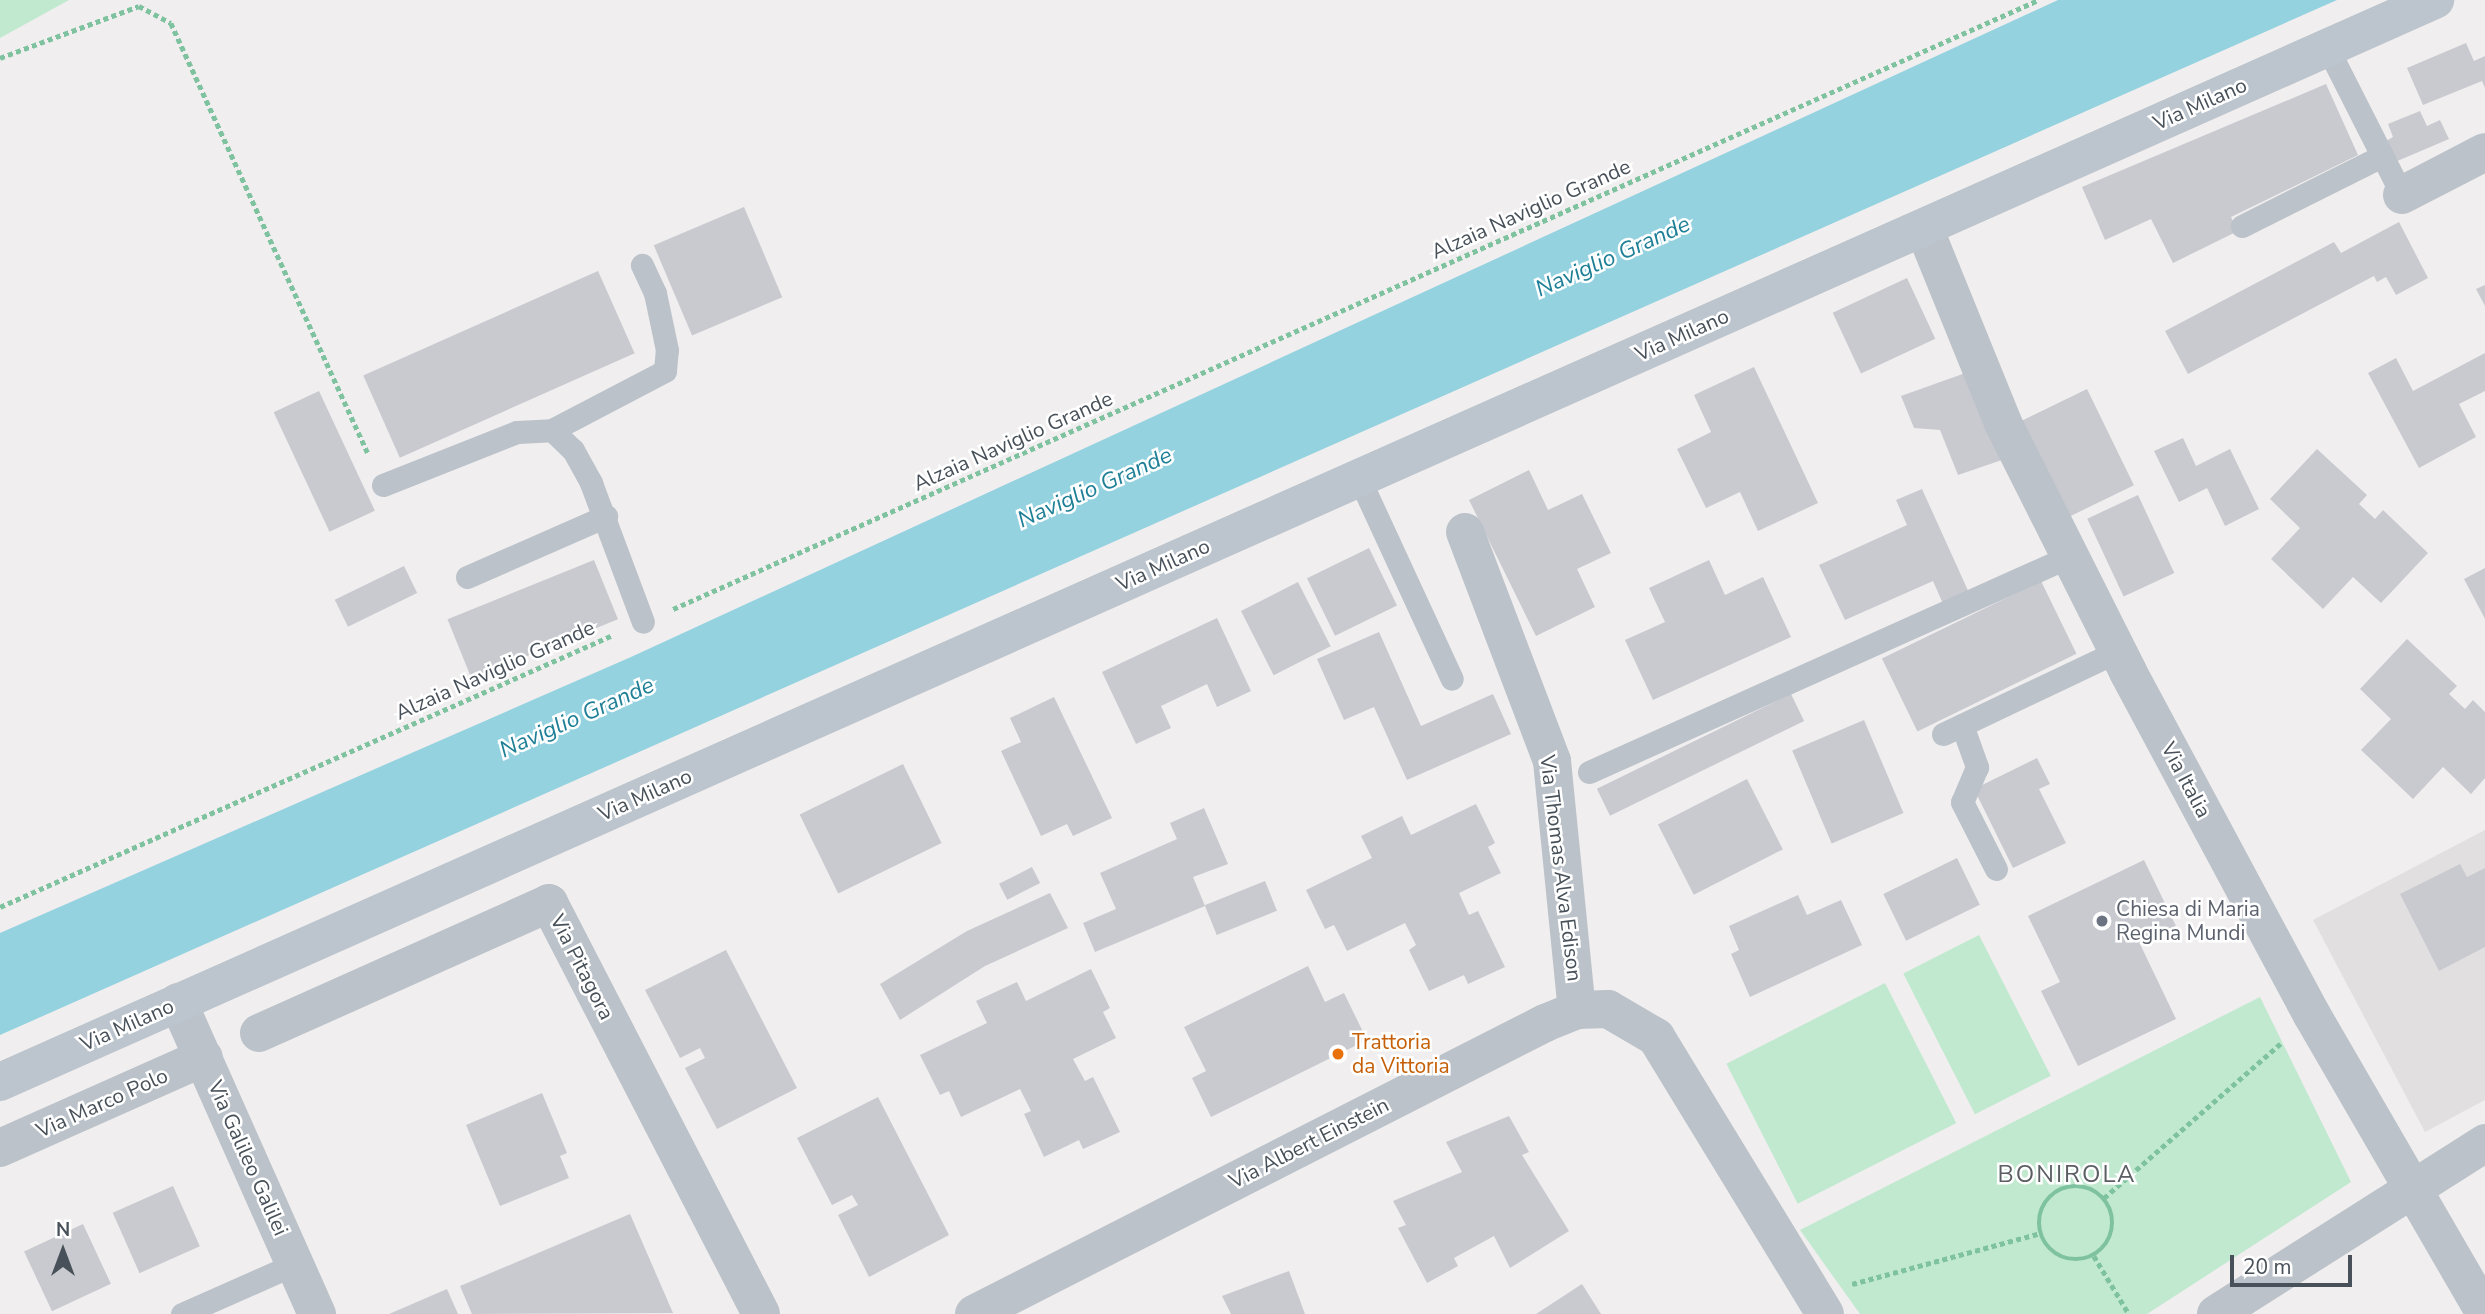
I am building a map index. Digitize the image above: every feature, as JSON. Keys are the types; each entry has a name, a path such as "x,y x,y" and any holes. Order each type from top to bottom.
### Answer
{"main road":[{"name":"Via Milano","path":"0,1082 2435,0"}],"street":[{"path":"2402,195 2485,152"},
{"name":"Via Italia","path":"1924,228 2003,423 2118,651 2312,1015 2409,1188 2485,1314"},
{"name":"Via Thomas Alva Edison","path":"1465,532 1552,761 1577,1010"},
{"name":"Via Pitagora","path":"258,1033 549,903 761,1314"},
{"name":"Via Galileo Galilei","path":"178,1002 317,1314"},
{"path":"1577,1010 1624,1013 1656,1037 1819,1304"},
{"name":"Via Albert Einstein","path":"974,1314 1577,1010"},
{"name":"Via Marco Polo","path":"0,1148 204,1057"},
{"path":"2216,1314 2409,1188 2485,1143"}],"lane":[{"path":"2327,47 2402,195"},
{"path":"2242,226 2382,156"},
{"path":"383,485 517,432 552,430 665,371 667,350 655,293 642,265"},
{"path":"552,430 573,450 606,516 643,622"},
{"path":"1359,478 1452,679"},
{"path":"467,578 606,516"},
{"path":"1589,772 2070,556"},
{"path":"1996,869 1962,802 1977,767 1953,730 2118,651"},
{"path":"183,1314 295,1264"}],"path":[{"name":"Alzaia Naviglio Grande","path":"0,907 2038,0"},
{"path":"0,58 139,6 171,23 383,485"},
{"path":"2104,1198 2312,1015"},
{"path":"2074,1186 2104,1198 2112,1234 2094,1255 2062,1257 2041,1233 2041,1211 2054,1194 2074,1186"},
{"path":"1819,1304 2041,1233"},
{"path":"2094,1255 2129,1314"}],"shaded area":[{"path":"2485,830 2485,1100 2425,1132 2313,920"}],"green space":[{"path":"0,0 69,0 0,38"},
{"path":"1979,935 2051,1076 1975,1114 1903,974"},
{"path":"1885,983 1956,1123 1798,1204 1726,1064"},
{"path":"2260,997 2351,1182 2147,1314 1860,1314 1800,1230"}],"water":[{"name":"Naviglio Grande","path":"2058,0 2337,0 0,1035 0,933 631,657"}],"building":[{"path":"2466,43 2474,61 2485,56 2485,88 2482,81 2423,105 2407,68"},
{"path":"2326,84 2358,155 2231,217 2238,231 2173,263 2151,219 2105,240 2082,187"},
{"path":"2420,111 2427,126 2440,120 2449,139 2395,162 2386,141 2393,137 2388,124"},
{"path":"744,207 782,297 692,336 654,245"},
{"path":"2399,222 2428,278 2396,295 2386,277 2377,282 2374,276 2188,374 2165,331 2334,242 2341,253"},
{"path":"598,271 635,353 400,458 363,376"},
{"path":"1907,278 1935,339 1861,373 1833,313"},
{"path":"2485,285 2485,306 2476,289"},
{"path":"2485,353 2485,391 2459,404 2476,437 2419,468 2368,373 2396,358 2413,391"},
{"path":"1754,367 1818,503 1758,531 1740,492 1706,508 1677,449 1711,432 1694,395"},
{"path":"1971,371 2002,460 1958,475 1940,430 1914,428 1901,396"},
{"path":"2087,389 2134,485 2069,517 2022,421"},
{"path":"319,391 375,511 329,532 274,412"},
{"path":"2183,438 2196,466 2230,449 2259,509 2225,526 2207,488 2179,502 2154,451"},
{"path":"2317,449 2367,495 2359,504 2375,519 2383,510 2428,553 2381,603 2353,577 2323,609 2271,559 2300,528 2270,499"},
{"path":"1529,470 1548,510 1582,494 1611,553 1577,569 1595,607 1536,636 1469,500"},
{"path":"1922,489 1970,595 1944,606 1933,581 1845,620 1819,565 1907,525 1896,500"},
{"path":"2138,495 2174,573 2124,597 2087,519"},
{"path":"1369,548 1397,606 1335,636 1307,578"},
{"path":"594,560 618,619 471,679 448,619"},
{"path":"1709,560 1725,595 1763,577 1791,637 1653,700 1625,640 1665,622 1649,588"},
{"path":"404,566 417,593 348,627 335,600"},
{"path":"2485,568 2485,619 2464,579"},
{"path":"2041,581 2077,654 1917,731 1882,659"},
{"path":"1298,582 1331,646 1274,675 1241,611"},
{"path":"1217,618 1251,691 1217,707 1207,684 1161,706 1171,728 1136,744 1102,672"},
{"path":"1379,632 1421,726 1493,694 1511,734 1407,780 1374,707 1344,720 1317,659"},
{"path":"2407,639 2457,686 2449,694 2465,709 2473,700 2485,712 2485,778 2471,794 2443,767 2413,799 2361,750 2391,719 2360,689"},
{"path":"1791,694 1804,721 1610,816 1597,789"},
{"path":"1054,697 1112,818 1073,836 1067,824 1041,836 1001,751 1021,742 1010,718"},
{"path":"1864,720 1903,813 1832,843 1792,750"},
{"path":"2037,758 2050,784 2039,789 2066,843 2013,868 1974,789"},
{"path":"903,764 942,843 838,894 800,814"},
{"path":"1747,779 1783,849 1694,895 1658,824"},
{"path":"1476,804 1495,843 1488,847 1501,873 1459,893 1469,915 1478,911 1505,967 1468,984 1464,975 1429,991 1409,950 1416,945 1405,923 1347,951 1334,925 1325,929 1306,890 1372,858 1361,836 1402,816 1411,835"},
{"path":"1204,808 1228,864 1193,877 1205,906 1095,952 1083,923 1116,909 1100,873 1177,839 1170,823"},
{"path":"1957,858 1980,905 1906,941 1883,894"},
{"path":"2144,860 2176,926 2140,944 2176,1019 2078,1066 2041,991 2060,982 2028,916"},
{"path":"2460,864 2467,877 2485,868 2485,947 2439,971 2400,894"},
{"path":"1032,867 1040,883 1007,900 999,884"},
{"path":"1265,881 1277,911 1217,935 1205,905"},
{"path":"1050,893 1068,928 985,966 900,1020 880,984 967,931"},
{"path":"1798,895 1807,915 1841,900 1862,945 1750,997 1731,954 1739,950 1729,926"},
{"path":"726,950 797,1088 717,1129 685,1068 705,1058 700,1048 680,1058 645,990"},
{"path":"1308,966 1325,1002 1344,993 1367,1040 1211,1117 1192,1078 1206,1071 1184,1027"},
{"path":"1091,969 1110,1008 1103,1012 1116,1038 1073,1059 1085,1081 1093,1077 1120,1132 1083,1149 1079,1140 1044,1157 1024,1114 1031,1111 1020,1089 961,1117 949,1091 940,1095 920,1055 987,1023 976,1001 1017,982 1026,1001"},
{"path":"542,1093 567,1153 560,1156 569,1178 500,1206 466,1125"},
{"path":"878,1097 949,1235 869,1277 838,1215 858,1205 852,1195 832,1205 797,1138"},
{"path":"1509,1116 1529,1152 1522,1155 1569,1231 1510,1268 1494,1236 1454,1258 1458,1266 1427,1283 1398,1228 1406,1225 1393,1201 1462,1172 1446,1142"},
{"path":"173,1186 200,1246 140,1273 113,1213"},
{"path":"630,1214 673,1313 472,1314 460,1286"},
{"path":"83,1224 111,1284 52,1311 24,1251"},
{"path":"1289,1271 1305,1314 1231,1314 1222,1296"},
{"path":"1582,1284 1601,1314 1536,1314"},
{"path":"447,1289 458,1314 389,1314"}],"place":[{"name":"Chiesa di Maria Regina Mundi","path":"2102,921"},
{"name":"Trattoria da Vittoria","path":"1338,1054"}],"district":[{"name":"BONIROLA","path":"2067,1175"}]}
